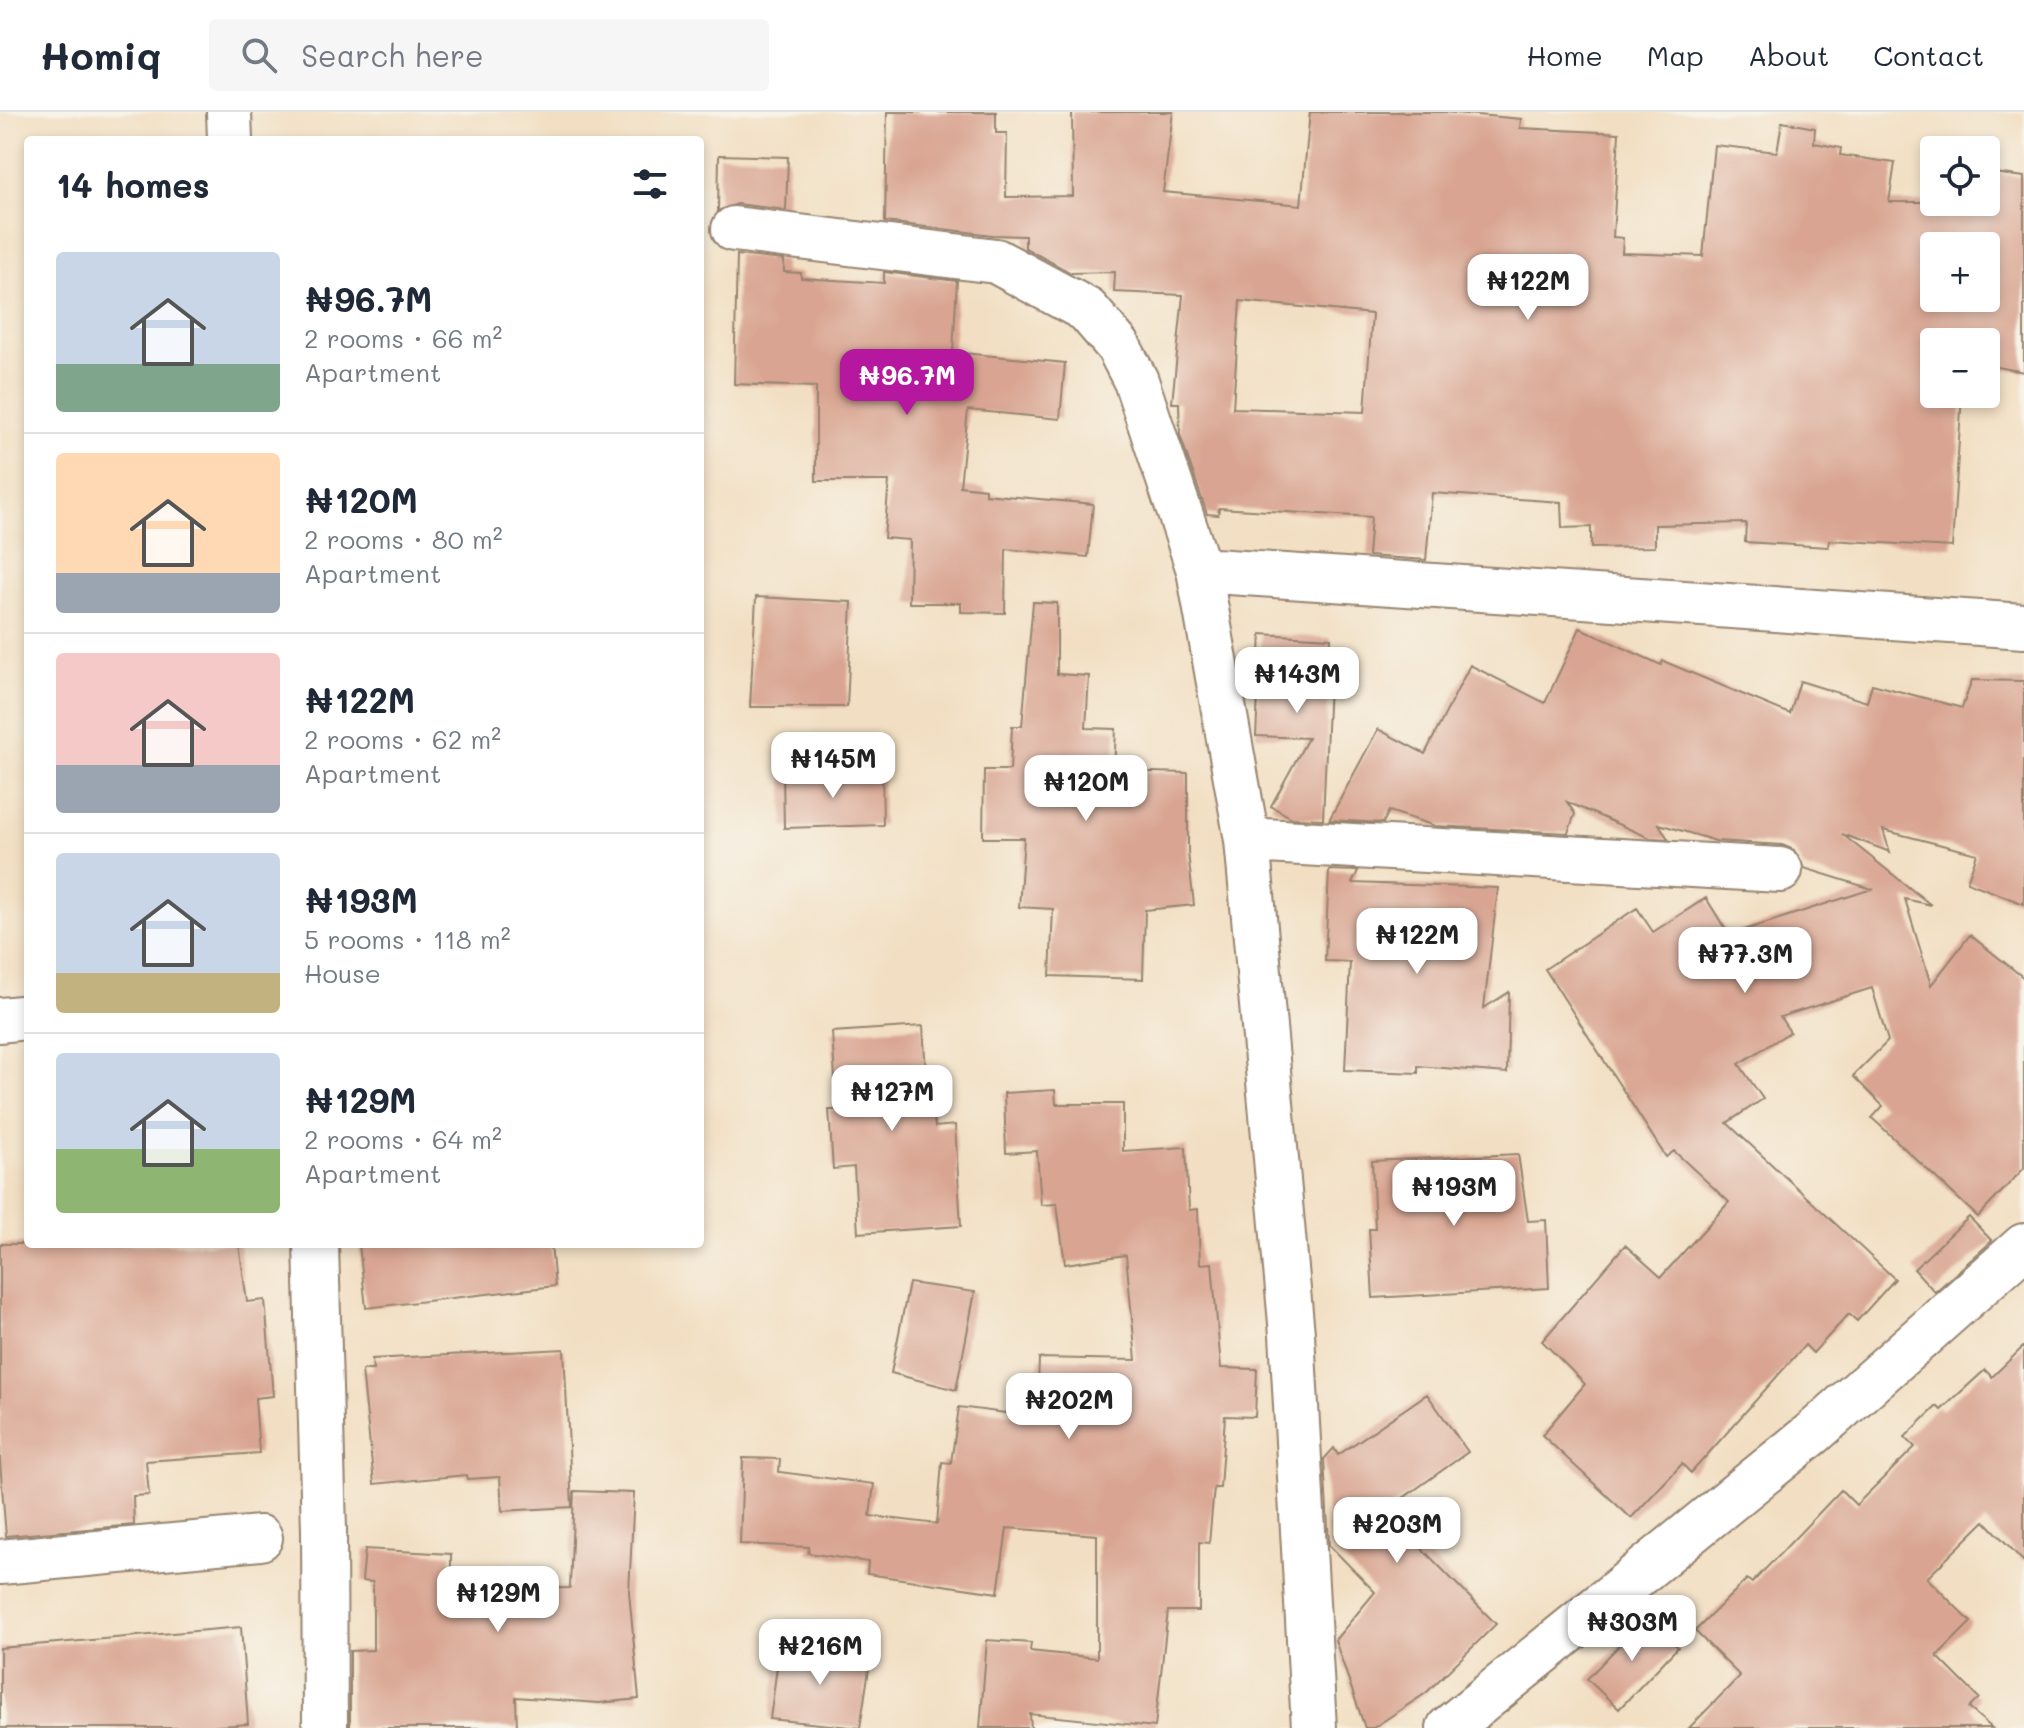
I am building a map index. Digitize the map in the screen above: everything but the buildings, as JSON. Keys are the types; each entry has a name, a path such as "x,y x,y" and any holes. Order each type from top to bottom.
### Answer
{"street":[{"path":"229,112 230,136"},
{"path":"734,229 996,261 1087,310 1118,346 1136,381 1199,570 1247,840 1292,1334 1314,1728"},
{"path":"1199,570 2024,626"},
{"path":"1247,840 1780,870"},
{"path":"0,1020 24,1017"},
{"path":"1449,1728 1813,1433 2024,1246"},
{"path":"316,1248 324,1530 325,1728"},
{"path":"0,1562 260,1538"}]}
